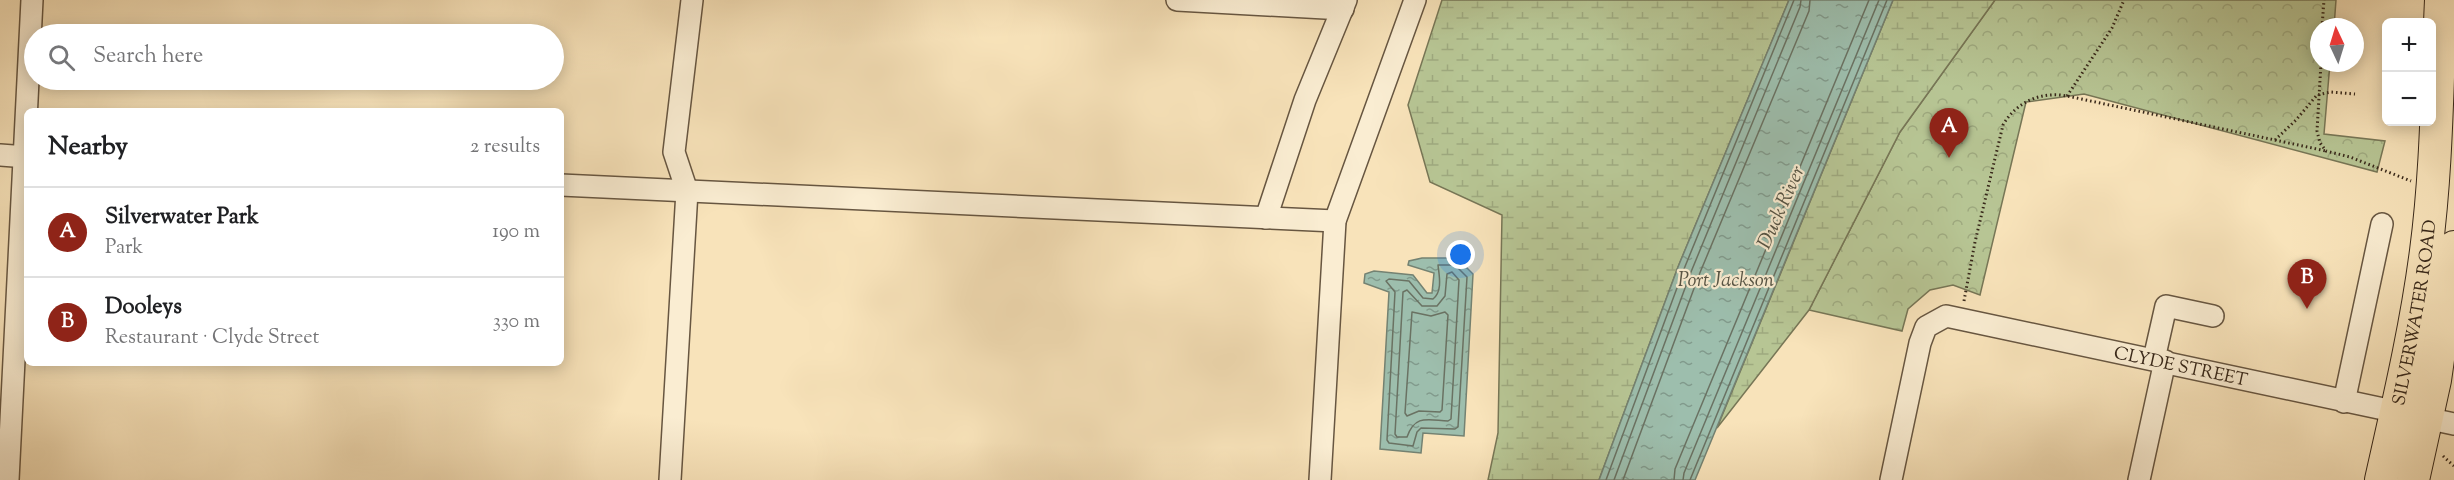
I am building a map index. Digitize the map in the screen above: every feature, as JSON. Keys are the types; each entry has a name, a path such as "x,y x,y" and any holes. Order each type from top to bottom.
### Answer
{"highway":[{"name":"SILVERWATER ROAD","path":"2381,480 2426,252 2426,174 2440,0"},
{"name":"SILVERWATER ROAD","path":"2413,480 2440,421 2434,380 2454,248"}],"street":[{"path":"31,24 32,0"},
{"path":"670,480 687,191 674,152 692,0"},
{"path":"1177,0 1344,4 1305,100 1266,218"},
{"path":"1320,480 1335,221 1415,0"},
{"path":"28,108 29,90"},
{"path":"0,155 24,157"},
{"path":"564,185 1335,221"},
{"path":"8,480 24,193"},
{"path":"2344,402 2382,224"},
{"path":"2139,480 2166,306 2213,316"},
{"name":"CLYDE STREET","path":"1891,480 1920,343 1926,327 1946,316 2440,421"}],"path":[{"path":"2067,96 2112,28 2124,0"},
{"path":"2323,18 2324,0"},
{"path":"2320,72 2317,131 2326,151"},
{"path":"2275,140 2317,95 2331,92 2355,94"},
{"path":"1962,318 1975,242 2003,125 2011,112 2032,99 2053,93 2326,151 2400,176 2426,174"},
{"path":"2442,454 2454,466"}],"green space":[{"path":"1442,0 1789,0 1678,267 1599,480 1488,480 1498,433 1502,215 1430,182 1408,105"},
{"path":"1893,0 1995,0 1900,132 1809,310 1717,428"},
{"path":"1995,0 2336,0 2335,18 2310,18 2310,72 2329,72 2324,134 2385,141 2377,172 2084,94 2026,102 1980,295 1953,285 1930,290 1908,309 1902,331 1809,310 1900,132"}],"water":[{"name":"Port Jackson","path":"1789,0 1893,0 1695,480 1599,480 1678,267"},
{"path":"1422,258 1457,258 1473,274 1464,436 1423,433 1421,453 1380,449 1389,292 1364,283 1365,274 1374,271 1413,275 1427,293 1432,293 1434,273 1408,265 1409,261"}],"place":[{"name":"Silverwater Park","path":"1949,158"},
{"name":"Dooleys","path":"2307,309"}],"water label":[{"name":"Duck River","path":"1780,207"}]}
